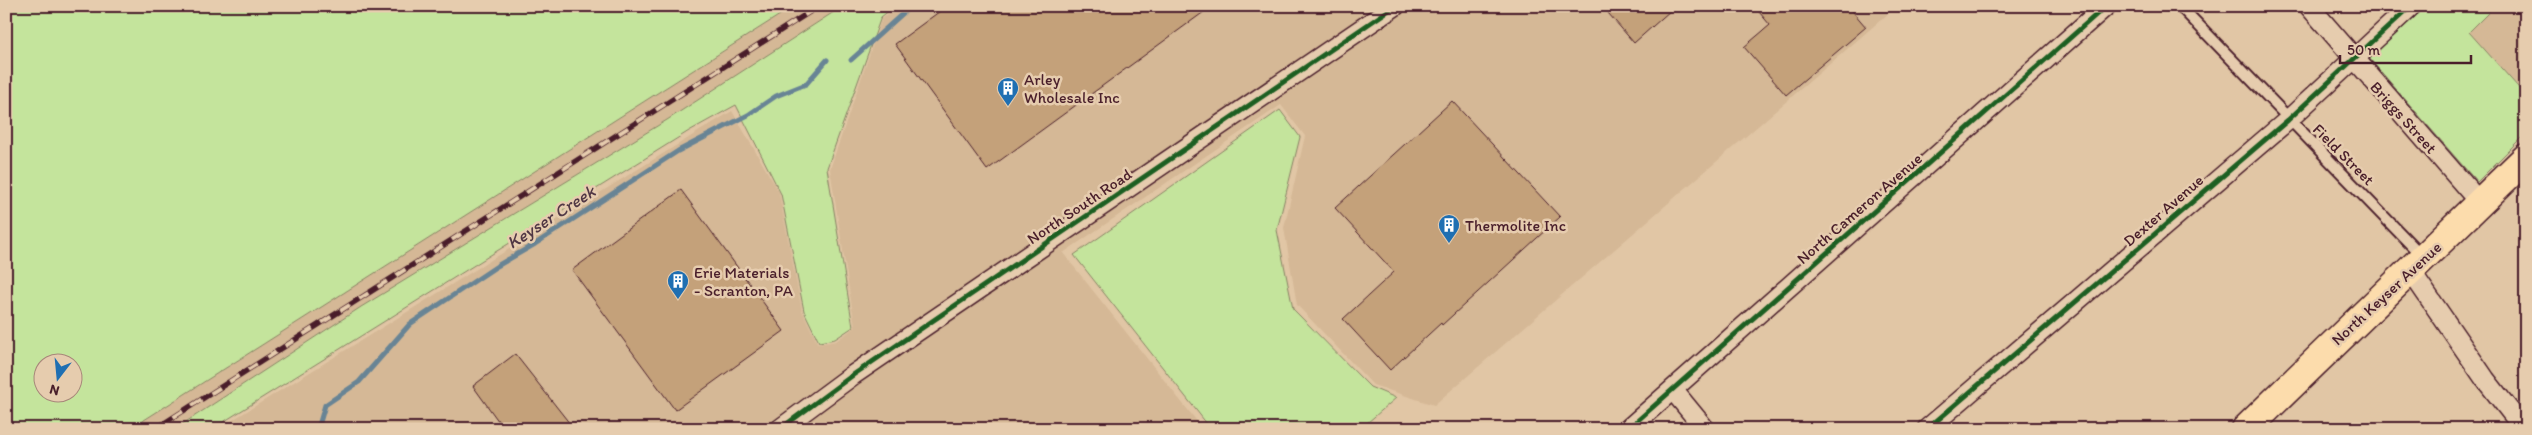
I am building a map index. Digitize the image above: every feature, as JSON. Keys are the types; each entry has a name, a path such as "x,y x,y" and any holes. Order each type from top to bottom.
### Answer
{"main road":[{"name":"North Keyser Avenue","path":"2246,429 2526,158"}],"street":[{"name":"North South Road","path":"780,429 853,375 1395,6"},
{"name":"North Cameron Avenue","path":"1628,429 2106,6"},
{"name":"Briggs Street","path":"2308,6 2354,61 2480,203"},
{"name":"Dexter Avenue","path":"1927,429 2288,120 2354,61 2411,6"},
{"path":"2417,264 2485,379 2524,429"},
{"path":"1673,390 1706,429"}],"lane":[{"name":"Field Street","path":"2180,6 2288,120 2417,264"}],"shaded area":[{"path":"794,6 843,6 667,120 361,307 175,429 130,429"},
{"path":"900,6 1897,6 1434,405 1373,385 1297,305 1284,228 1305,136 1281,105 1063,253 1203,429 218,429 732,111 779,192 802,310 818,344 836,341 855,327 830,169 882,18"},
{"path":"2495,6 2526,6 2526,96 2469,32"}],"green space":[{"path":"6,6 794,6 130,429 6,429"},
{"path":"843,6 895,6 881,17 827,168 853,327 835,339 819,342 804,311 781,194 736,105 689,131 212,429 175,429 361,307 667,120"},
{"path":"2427,6 2495,6 2469,32 2526,96 2526,133 2477,182 2369,58"},
{"path":"1280,110 1300,137 1277,230 1293,309 1370,387 1396,398 1360,429 1211,429 1074,255"}],"building":[{"name":"Arley Wholesale Inc","path":"947,6 1212,6 987,170 895,44"},
{"path":"1602,6 1668,6 1671,10 1634,43"},
{"path":"1754,6 1848,6 1866,27 1786,95 1744,47 1770,25"},
{"name":"Thermolite Inc","path":"1452,101 1560,217 1390,370 1343,319 1394,272 1335,208"},
{"name":"Erie Materials - Scranton, PA","path":"681,190 784,331 675,410 572,270"},
{"path":"515,354 574,429 504,429 473,386"}],"waterway":[{"name":"Keyser Creek","path":"851,60 911,6"},
{"name":"Keyser Creek","path":"318,429 325,405 359,382 410,324 497,266 535,244 678,151 748,115 776,96 806,84 827,60"}],"railway":[{"path":"155,429 819,6"}],"cycle path":[{"path":"780,429 853,375 1395,6"},
{"path":"1628,429 2106,6"},
{"path":"1927,429 2288,120 2411,6"}],"place":[{"name":"Arley Wholesale Inc","path":"1008,107"},
{"name":"Thermolite Inc","path":"1449,244"},
{"name":"Erie Materials - Scranton, PA","path":"678,300"}]}
